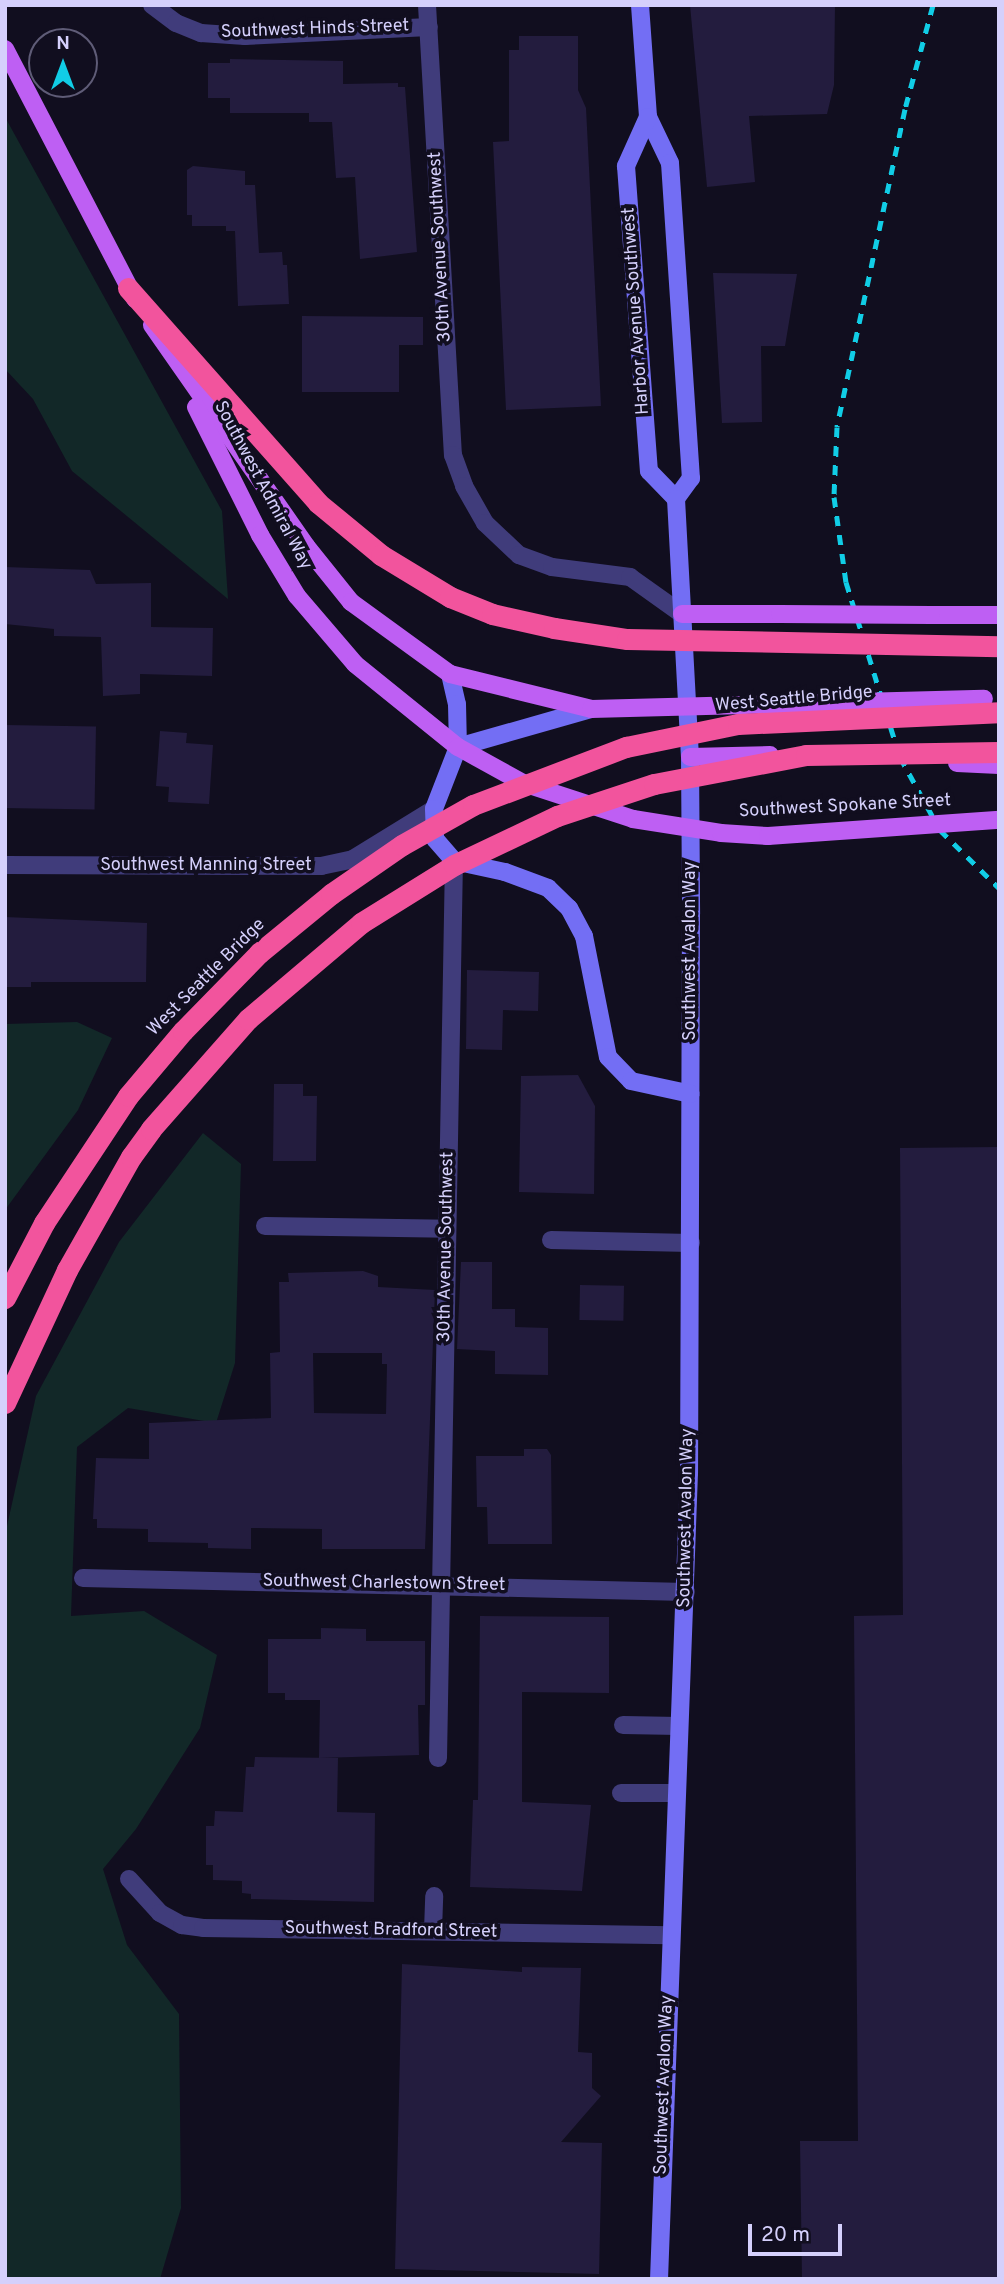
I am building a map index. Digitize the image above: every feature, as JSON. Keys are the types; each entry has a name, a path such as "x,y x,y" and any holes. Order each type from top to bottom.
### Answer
{"highway":[{"path":"128,288 318,503 381,555 450,597 492,614 554,628 627,639 999,646"},
{"name":"West Seattle Bridge","path":"5,1298 44,1223 128,1096 183,1031 259,953 341,887 402,845 474,805 626,747 738,724 994,703"},
{"path":"5,1403 66,1270 131,1157 151,1129 248,1018 361,923 454,865 557,816 654,784 806,755 999,752"}],"main road":[{"name":"Harbor Avenue Southwest","path":"640,5 648,117 670,163 691,478 676,499 690,757"},
{"name":"Southwest Admiral Way","path":"5,49 128,288 172,356 351,602 450,674 591,709"},
{"name":"Harbor Avenue Southwest","path":"648,117 626,166 649,471 676,499"},
{"name":"Southwest Admiral Way","path":"172,356 260,535 297,596 355,664 458,747"},
{"path":"682,614 999,615"},
{"path":"450,674 457,704 458,747 434,809 435,839 454,861 505,872 548,888 569,908 583,936 608,1057 631,1081 691,1094"},
{"path":"458,747 591,709 994,703"},
{"name":"Southwest Spokane Street","path":"458,747 523,783 633,819 721,833 768,835 999,820"},
{"path":"690,757 795,754 999,765"},
{"name":"Southwest Avalon Way","path":"659,2279 686,1592 691,1243 690,757"}],"street":[{"name":"Southwest Hinds Street","path":"152,5 176,23 201,33 245,36 429,27"},
{"name":"30th Avenue Southwest","path":"427,5 453,455 464,486 485,523 519,555 552,567 629,577 682,614"},
{"name":"Southwest Manning Street","path":"5,865 321,866 353,859 434,809"},
{"name":"30th Avenue Southwest","path":"438,1758 454,861"},
{"path":"265,1226 447,1229"},
{"path":"551,1240 691,1243"},
{"name":"Southwest Charlestown Street","path":"83,1578 686,1592"},
{"path":"623,1726 679,1726"},
{"path":"621,1793 676,1793"},
{"name":"Southwest Bradford Street","path":"129,1879 160,1913 181,1925 671,1935"},
{"path":"433,1931 434,1896"}],"green space":[{"path":"5,117 222,511 228,599 72,471 33,399 5,369"},
{"path":"77,1022 112,1038 78,1110 5,1210 5,1024"},
{"path":"203,1133 241,1164 235,1363 216,1423 128,1408 77,1447 71,1616 144,1611 217,1655 200,1728 136,1829 103,1869 127,1945 179,2014 181,2208 160,2279 5,2279 5,1535 36,1396 119,1242"}],"building":[{"path":"690,5 835,5 834,85 827,114 749,116 755,182 707,187"},
{"path":"519,36 578,36 578,90 586,108 601,406 506,410 493,142 509,141 509,50 519,50"},
{"path":"230,59 343,61 343,84 398,83 398,87 405,87 417,252 360,259 355,177 336,178 332,122 309,122 309,113 230,113 230,98 208,98 208,63 230,63"},
{"path":"193,166 245,171 245,185 255,185 259,253 282,252 283,265 287,265 289,304 238,306 235,231 226,231 226,226 192,226 192,215 187,215 187,170"},
{"path":"713,273 797,274 785,346 761,346 762,422 722,423"},
{"path":"302,316 423,317 423,345 399,345 399,392 302,392"},
{"path":"5,567 90,570 96,584 151,583 151,627 213,628 212,676 140,674 140,694 103,696 101,637 54,636 54,629 5,624"},
{"path":"5,725 96,727 95,810 5,808"},
{"path":"160,731 187,733 186,743 213,745 209,804 168,802 169,787 156,786"},
{"path":"5,917 147,923 146,982 31,982 31,987 5,987"},
{"path":"467,970 539,972 538,1011 503,1010 502,1050 466,1049"},
{"path":"578,1075 595,1106 594,1194 519,1192 521,1076"},
{"path":"274,1084 303,1084 303,1096 317,1096 316,1161 273,1161"},
{"path":"999,1147 999,2279 802,2279 800,2141 858,2141 854,1616 903,1615 900,1148"},
{"path":"461,1262 492,1262 492,1309 515,1309 515,1327 548,1328 548,1375 495,1374 495,1351 457,1349"},
{"path":"363,1271 378,1276 378,1287 435,1290 425,1549 322,1549 322,1529 251,1528 251,1549 208,1548 208,1543 148,1542 148,1529 97,1528 97,1519 93,1519 96,1458 149,1459 149,1423 271,1418 270,1353 280,1352 279,1282 289,1282 288,1273","holes":["313,1353 382,1353 382,1364 387,1364 386,1414 314,1413"]},
{"path":"580,1285 624,1286 623,1321 579,1320"},
{"path":"524,1449 547,1449 551,1455 552,1544 488,1544 487,1507 477,1507 476,1456 524,1456"},
{"path":"480,1616 609,1617 609,1693 522,1692 522,1802 591,1805 582,1891 470,1887 473,1800 478,1800"},
{"path":"321,1628 366,1629 366,1641 425,1641 425,1705 418,1705 419,1755 319,1758 320,1700 285,1700 285,1693 268,1693 268,1639 321,1639"},
{"path":"255,1757 338,1758 337,1812 375,1813 374,1902 251,1899 251,1894 242,1893 242,1881 213,1880 213,1865 206,1865 206,1826 214,1826 215,1811 243,1812 246,1767 254,1767"},
{"path":"402,1964 522,1972 522,1967 581,1968 578,2052 592,2053 592,2088 601,2096 561,2142 602,2143 599,2274 395,2269"}],"railway":[{"path":"933,5 905,109 837,427 834,497 846,582 900,757 940,830 999,888"}]}
